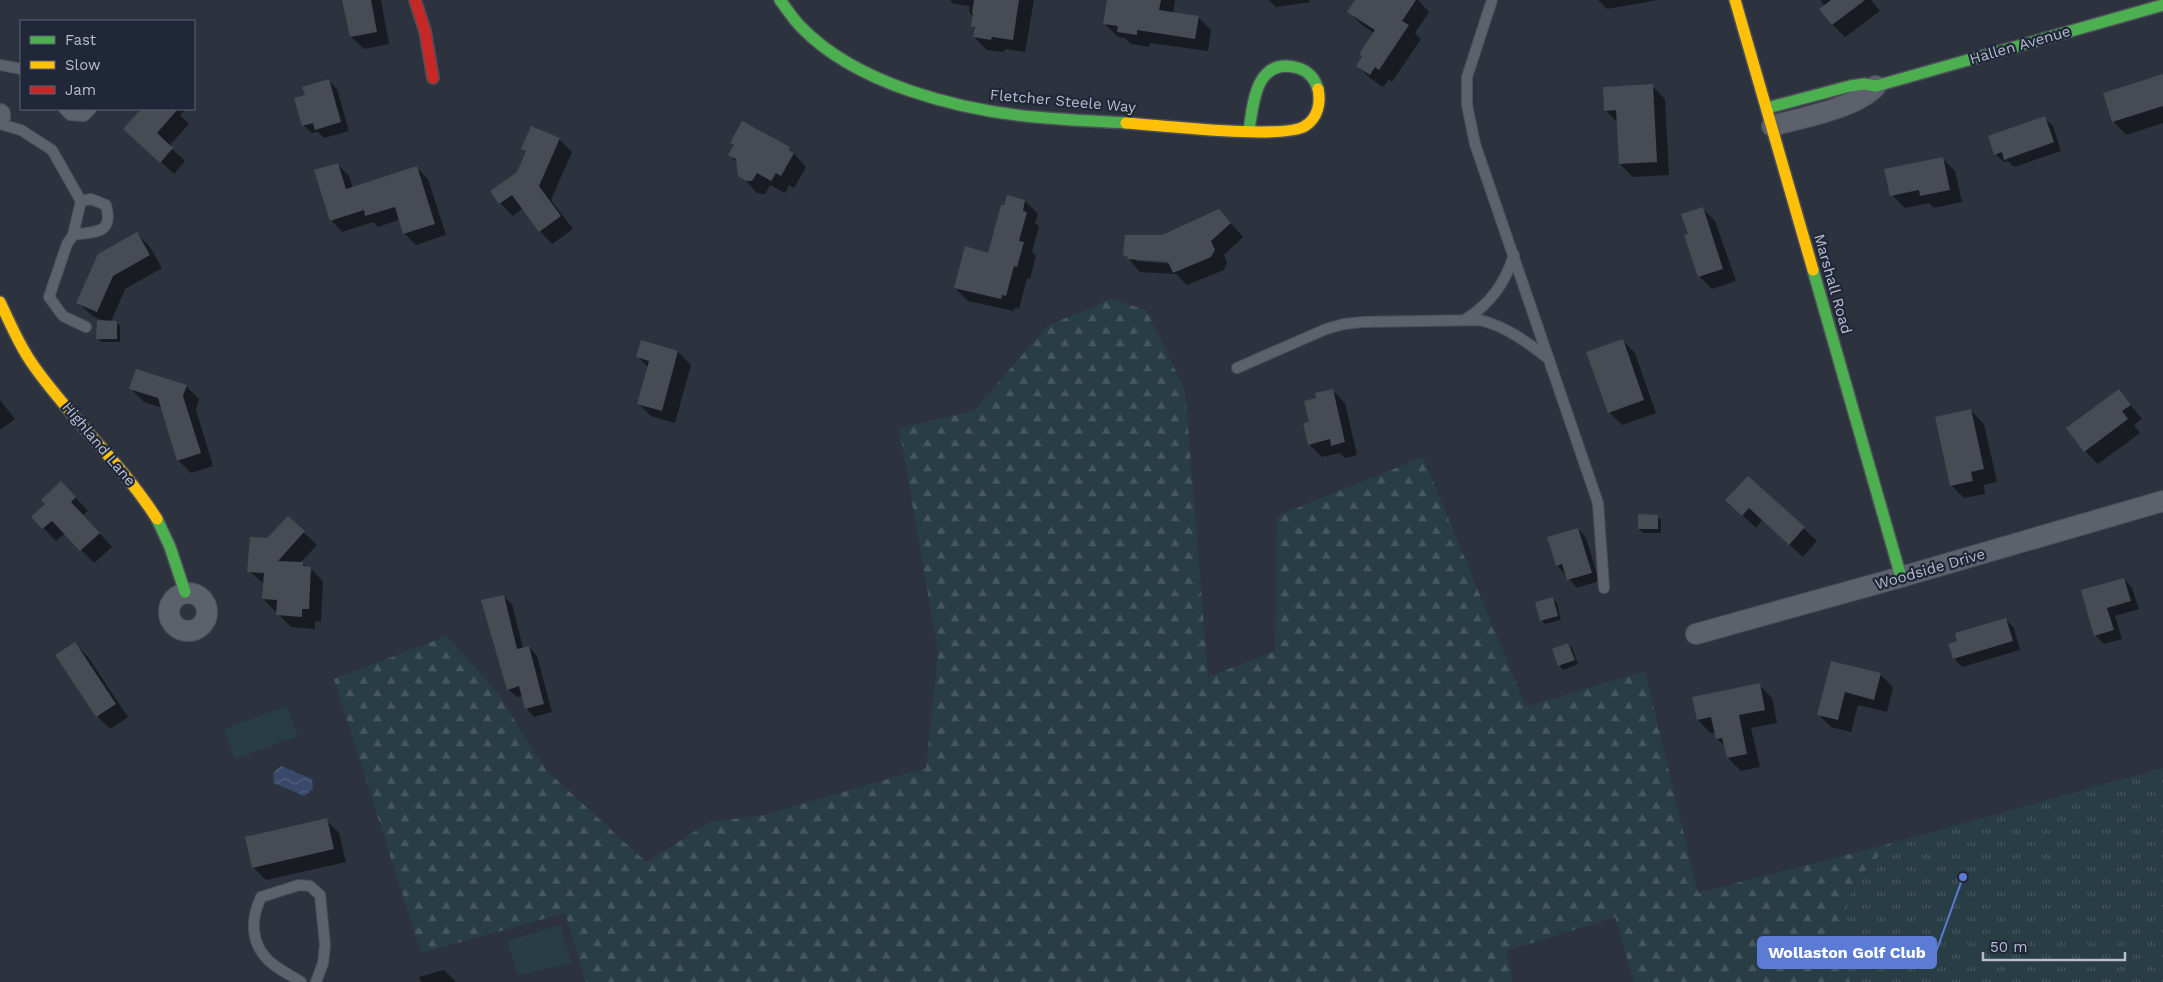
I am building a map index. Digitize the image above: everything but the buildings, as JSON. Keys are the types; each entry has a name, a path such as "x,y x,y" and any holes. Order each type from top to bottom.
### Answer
{"street":[{"path":"415,0 425,31 434,78"},
{"name":"Fletcher Steele Way","path":"780,0 806,34 843,61 875,77 956,103 985,110 1034,116 1249,130 1287,132 1299,130 1312,121 1320,106 1321,95 1318,84 1303,69 1286,66 1270,70 1259,83 1249,130"},
{"name":"Marshall Road","path":"1735,0 1901,577"},
{"name":"Hallen Avenue","path":"1769,117 1854,102 1867,95 1876,86 2163,5"},
{"name":"Highland Lane","path":"0,302 15,334 42,377 102,443 147,503 159,523 186,592"},
{"name":"Woodside Drive","path":"1696,634 2163,501"}],"lane":[{"path":"1492,0 1467,77 1467,105 1476,144 1598,503 1604,588"},
{"path":"0,65 20,69"},
{"path":"65,110 70,115 84,116 90,110"},
{"path":"0,124 21,130 38,139 52,150 81,201 73,235 67,244 49,297 63,316 86,326"},
{"path":"73,235 99,232 106,226 109,216 106,205 91,200 81,201"},
{"path":"1466,319 1490,301 1498,290 1514,255"},
{"path":"1237,368 1326,329 1344,324 1466,319 1495,324 1512,332 1550,360"},
{"path":"301,982 268,960 255,938 253,925 254,910 261,898 299,885 310,886 320,896 325,945 323,963 316,982"}],"green space":[{"path":"1111,299 1146,310 1185,390 1208,677 1275,651 1277,516 1423,457 1526,707 1645,671 1698,893 1892,843 1862,874 1849,899 1844,926 1844,940 1850,982 1634,982 1615,917 1506,951 1513,982 586,982 565,913 421,953 334,679 447,636 496,691 546,770 646,862 710,822 763,815 926,768 938,651 899,428 974,411 1047,326"},
{"path":"287,706 298,736 235,759 224,729"},
{"path":"2163,768 2163,982 1634,982 1698,893 1828,861"},
{"path":"560,925 572,963 518,975 507,941"}],"water":[{"path":"281,766 312,779 313,789 304,796 274,783 273,773"}],"traffic: fast":[{"path":"780,0 798,24 824,47 850,64 879,79 910,91 974,108 1005,113 1046,118 1126,123"},
{"path":"1767,108 1850,86 1864,84 1876,86 2163,5"},
{"path":"1249,131 1252,108 1259,84 1265,75 1273,69 1284,66 1302,69 1311,76 1318,89"},
{"path":"1813,270 1901,577"},
{"path":"157,519 170,547 185,592"}],"traffic: slow":[{"path":"1735,0 1813,270"},
{"path":"1126,123 1248,132 1293,130 1305,126 1313,119 1319,105 1318,89"},
{"path":"0,302 21,345 36,369 129,480 157,519"}],"traffic: jam":[{"path":"415,0 425,31 433,78"}],"place":[{"name":"Wollaston Golf Club","path":"1963,877"}]}
